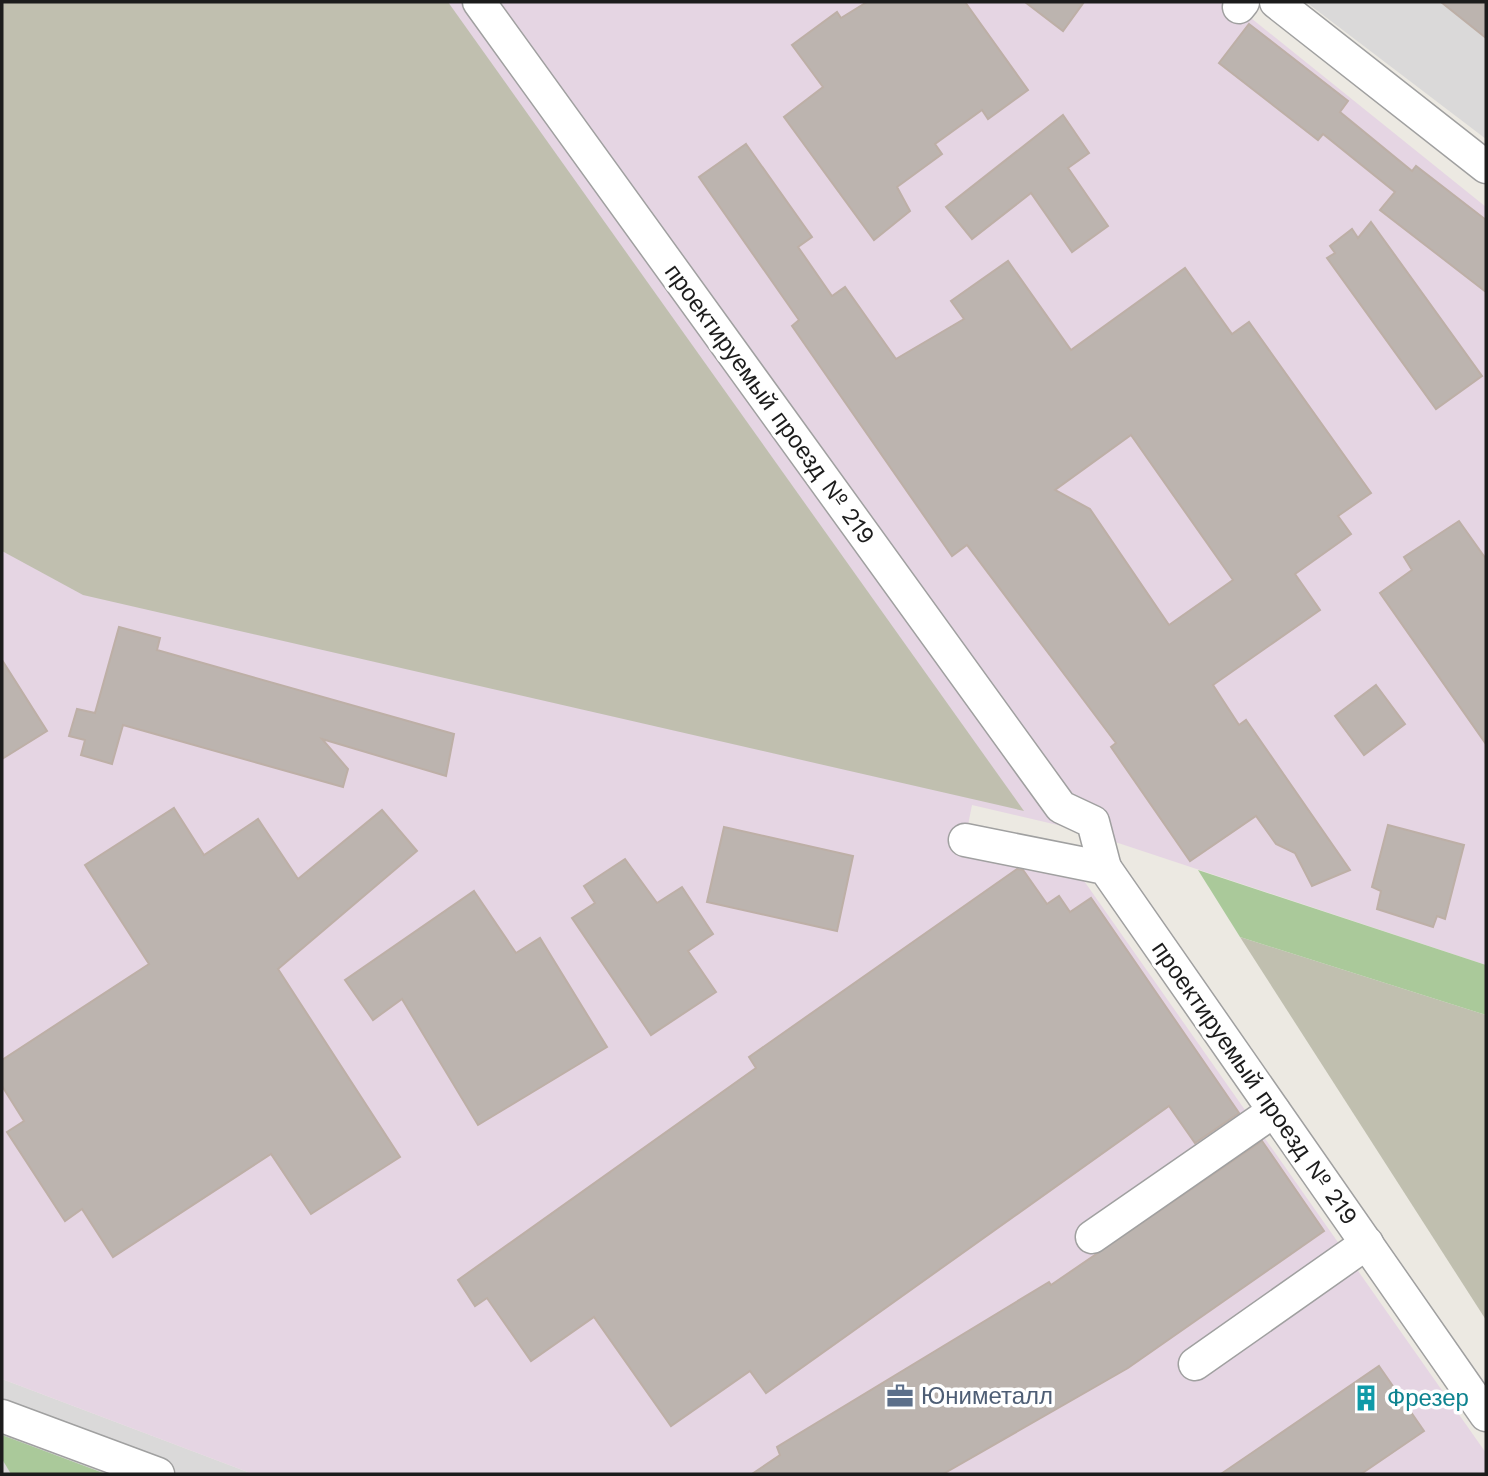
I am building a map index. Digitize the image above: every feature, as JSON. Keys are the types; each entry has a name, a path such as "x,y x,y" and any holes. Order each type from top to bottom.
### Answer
{"street":[{"name":"проектируемый проезд № 219","path":"480,2 1061,807 1093,822 1105,868 1367,1244 1397,1305 1486,1415"},
{"path":"1276,2 1486,167"},
{"path":"965,840 1105,868"},
{"path":"1091,1237 1274,1111"},
{"path":"1195,1364 1367,1244"},
{"path":"2,1416 158,1474"}],"shaded area":[{"path":"2,2 1231,2 1486,207 1486,965 1079,830 972,805 965,840 1082,878 1486,1453 1486,1474 253,1474 2,1379"},
{"path":"2,2 448,2 1024,811 83,595 2,551"},
{"path":"1306,2 1486,2 1486,139"},
{"path":"1240,937 1486,1015 1486,1320"},
{"path":"2,1379 253,1474 2,1474"}],"green space":[{"path":"1198,870 1486,965 1486,1015 1240,937"},
{"path":"2,1435 106,1474 11,1474 2,1459"}],"building":[{"path":"867,2 965,2 1028,90 988,119 982,110 935,144 942,154 897,187 910,211 874,240 784,117 823,87 792,45 837,12 841,18"},
{"path":"1025,2 1084,2 1063,31"},
{"path":"1441,2 1486,2 1486,38"},
{"path":"1249,24 1348,101 1340,112 1412,171 1416,166 1486,220 1486,292 1380,210 1395,192 1323,134 1318,140 1219,63"},
{"path":"1063,115 1089,153 1068,168 1108,226 1072,252 1031,193 972,239 946,207"},
{"path":"746,144 812,237 798,247 832,296 845,287 896,359 964,319 951,301 1008,261 1071,350 1185,268 1232,334 1249,322 1371,493 1338,516 1351,534 1295,574 1320,610 1213,685 1239,725 1246,720 1350,870 1312,886 1295,853 1276,844 1256,816 1190,861 1111,747 1116,743 967,545 952,556 792,326 799,320 699,177","holes":["1131,435 1233,580 1169,625 1090,509 1055,490"]},
{"path":"1371,222 1482,376 1436,409 1327,258 1335,253 1330,246 1352,229 1358,238"},
{"path":"1459,521 1486,559 1486,744 1380,593 1412,570 1404,557"},
{"path":"119,627 160,638 157,650 454,734 446,776 322,739 348,769 343,787 123,725 112,764 81,755 85,740 69,736 77,709 95,713"},
{"path":"2,660 47,731 2,759"},
{"path":"1376,685 1405,724 1364,755 1335,716"},
{"path":"174,808 204,855 258,819 298,879 382,810 417,851 278,969 400,1157 311,1214 271,1154 113,1257 82,1209 65,1221 7,1132 24,1121 2,1086 2,1060 149,964 85,865"},
{"path":"1388,825 1464,845 1445,919 1437,916 1433,927 1377,909 1381,891 1372,887"},
{"path":"724,827 853,856 837,931 707,902"},
{"path":"625,859 657,903 682,887 713,934 688,951 716,992 651,1035 572,918 595,903 584,886"},
{"path":"1017,869 1023,870 1047,904 1059,896 1070,912 1091,898 1239,1113 1195,1143 1169,1106 766,1393 750,1371 671,1426 594,1317 531,1361 487,1298 475,1306 458,1280 756,1068 749,1057"},
{"path":"474,891 516,953 540,938 607,1047 478,1125 402,999 373,1020 345,980"},
{"path":"1262,1141 1324,1231 1128,1368 943,1474 752,1474 780,1455 777,1447 1049,1282 1051,1285"},
{"name":"Фрезер","path":"1379,1366 1424,1431 1361,1474 1221,1474"}],"place":[{"name":"Юниметалл","path":"900,1396"},
{"name":"Фрезер","path":"1366,1398"}]}
